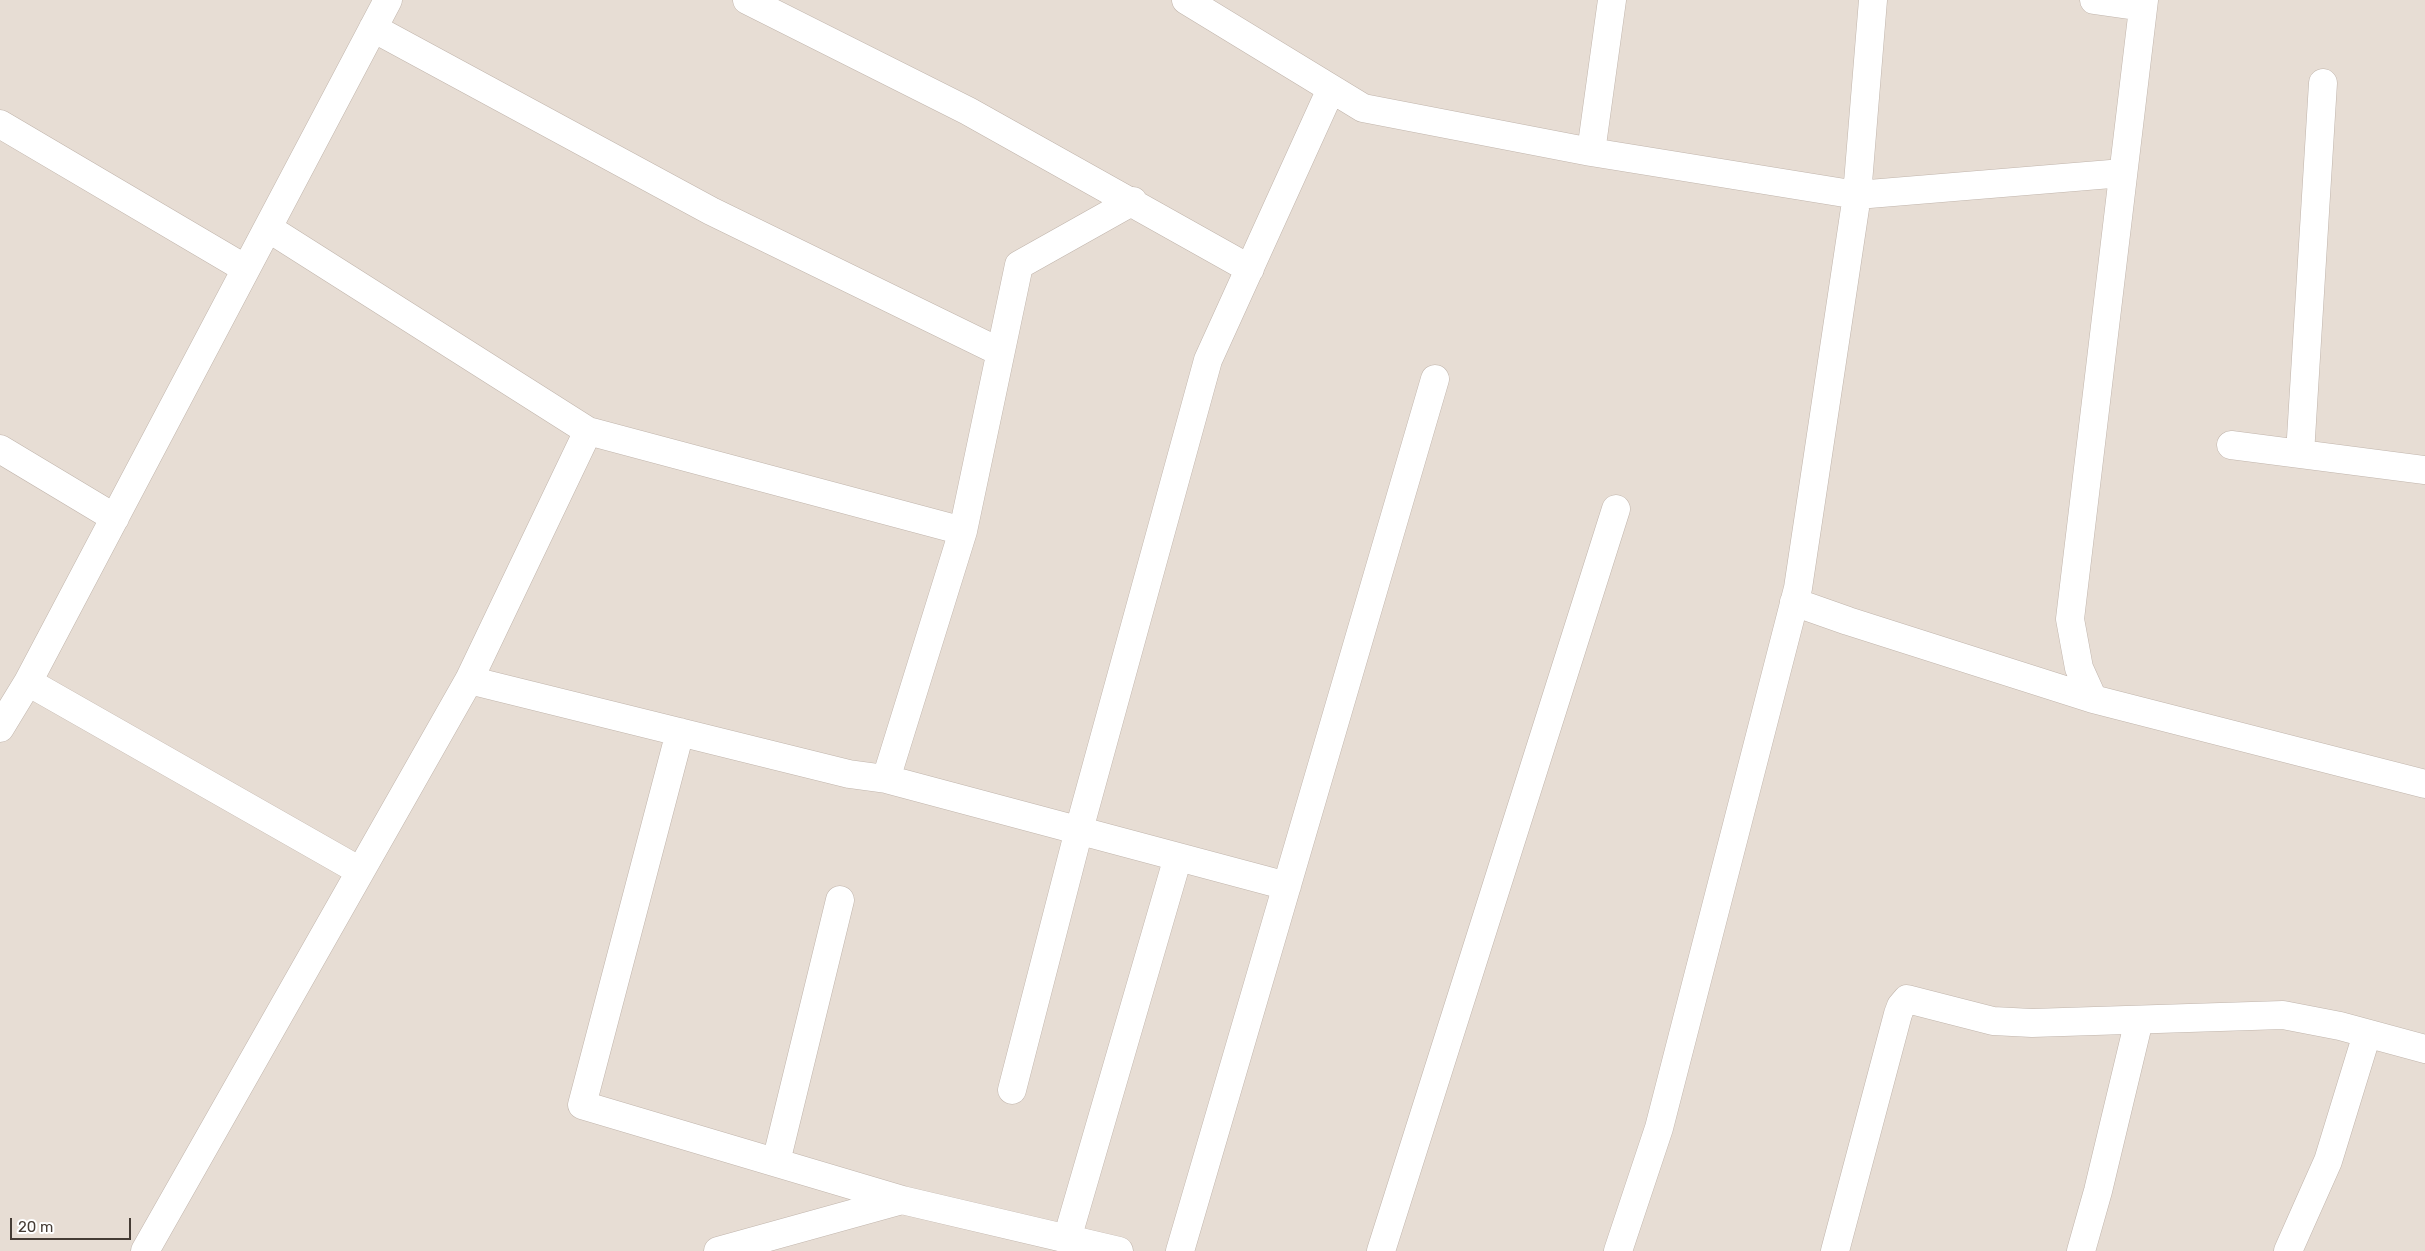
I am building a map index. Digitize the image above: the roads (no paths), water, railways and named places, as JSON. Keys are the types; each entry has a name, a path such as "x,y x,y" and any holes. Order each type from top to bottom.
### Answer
{"street":[{"path":"0,728 28,682 388,0"},
{"path":"746,0 968,111 1250,268"},
{"path":"1186,0 1363,108 1591,152 1857,195 2124,173"},
{"path":"1591,152 1612,0"},
{"path":"1618,1251 1659,1128 1794,602 1857,195 1873,0"},
{"path":"2093,699 2079,668 2070,619 2143,3 2094,0"},
{"path":"373,28 710,211 1000,352"},
{"path":"2300,454 2323,83"},
{"path":"1012,1090 1079,830 1208,360 1331,89"},
{"path":"0,124 246,269"},
{"path":"886,779 963,531 1018,266 1133,202"},
{"path":"268,228 588,431 963,531"},
{"path":"1180,1251 1436,379"},
{"path":"145,1251 360,870 470,680 588,431"},
{"path":"2231,445 2425,470"},
{"path":"0,449 115,518"},
{"path":"1381,1251 1616,509"},
{"path":"1794,602 2093,699 2425,784"},
{"path":"470,680 849,774 886,779 1287,886"},
{"path":"28,682 360,870"},
{"path":"680,732 582,1105 902,1200 1119,1251"},
{"path":"1067,1239 1178,857"},
{"path":"776,1162 840,900"},
{"path":"1834,1251 1898,1014 1901,1006 1908,999 1993,1021 2032,1023 2283,1015 2425,1049"},
{"path":"2081,1251 2098,1191 2140,1020"},
{"path":"2288,1251 2328,1161 2367,1034"},
{"path":"718,1251 791,1242 902,1200"}]}
